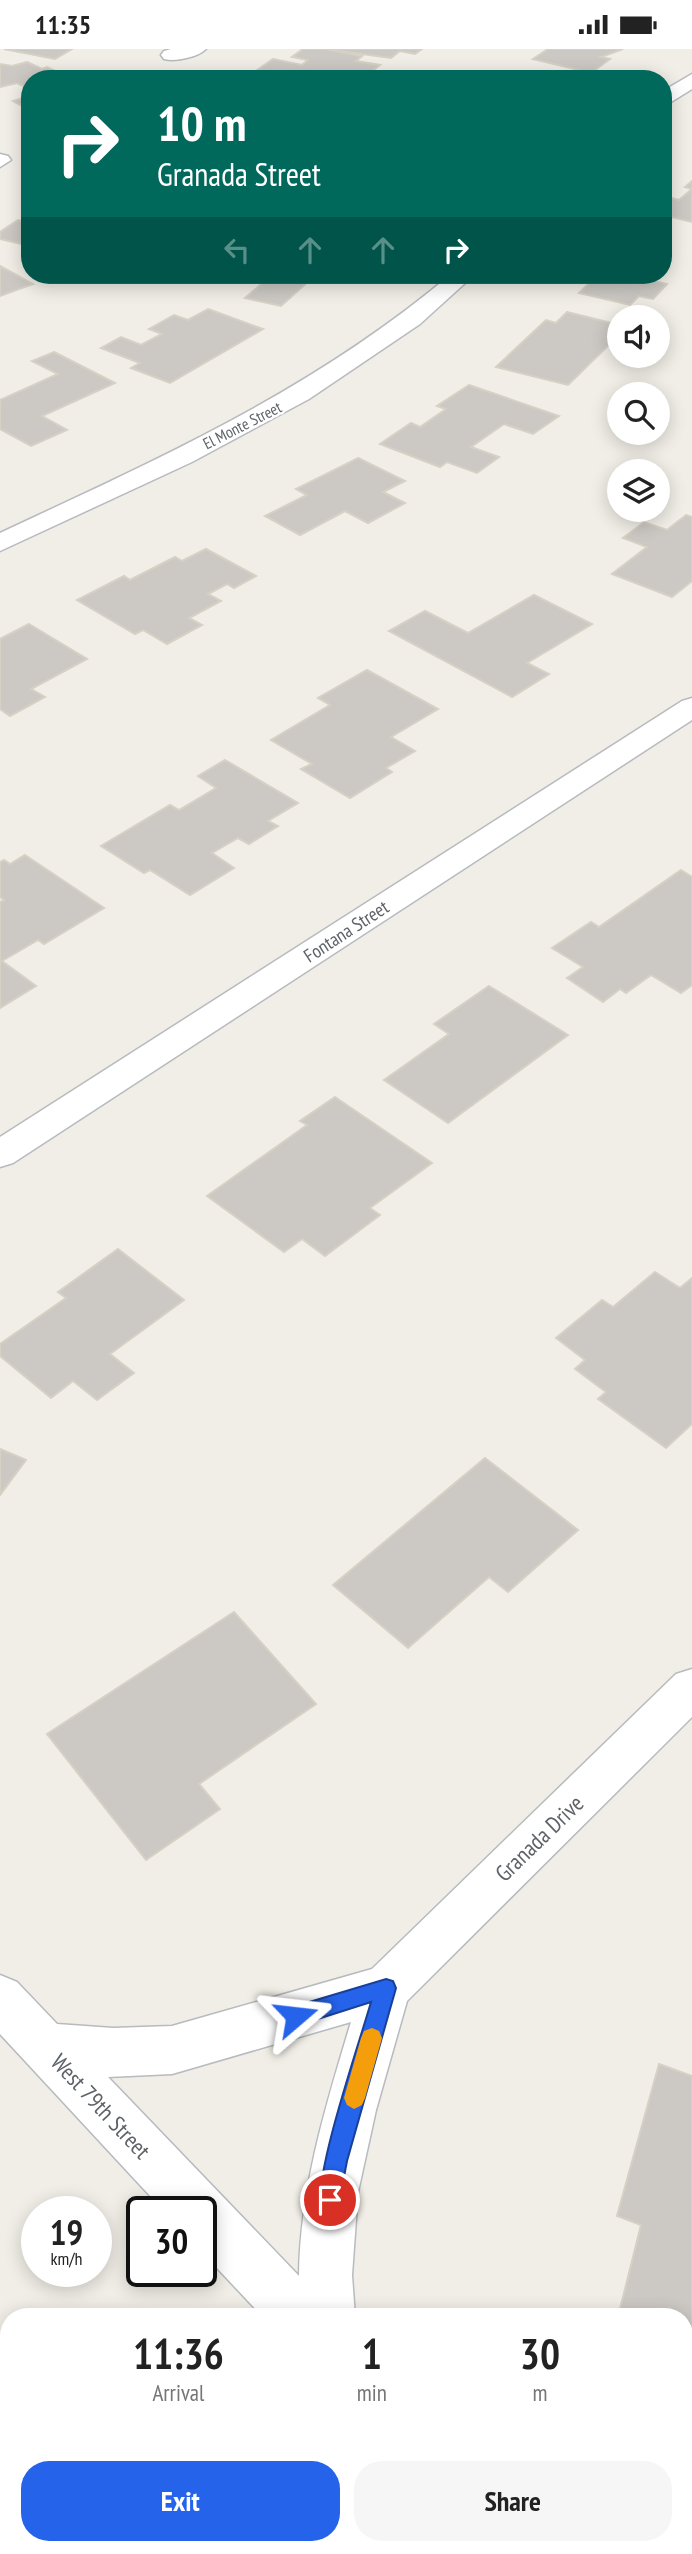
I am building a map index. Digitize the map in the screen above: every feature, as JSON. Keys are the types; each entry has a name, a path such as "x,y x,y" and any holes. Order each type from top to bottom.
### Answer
{"street":[{"path":"171,55 196,49"},
{"path":"672,94 692,80"},
{"name":"El Monte Street","path":"0,543 260,418 339,373 398,331 453,284"},
{"name":"Fontana Street","path":"0,1154 692,707"},
{"name":"Granada Drive","path":"386,1988 692,1688"},
{"path":"46,2047 113,2053 172,2050 386,1988"},
{"path":"327,2308 323,2274 327,2220 337,2161 386,1988"},
{"name":"West 79th Street","path":"0,1999 186,2196"},
{"name":"West 79th Street","path":"217,2229 292,2308"}],"building":[{"path":"4,49 72,49 55,59"},
{"path":"303,49 325,49 362,56 356,61 380,65 374,70 257,70 273,59 302,65 308,60 292,57"},
{"path":"325,49 422,49 415,54 400,51 391,58"},
{"path":"548,49 623,49 601,57 610,59 595,70 579,70 533,59"},
{"path":"27,62 42,69 47,67 53,70 21,70 21,85 17,83 0,87 0,64 12,66"},
{"path":"692,189 692,222 672,217 672,198 679,200"},
{"path":"21,221 21,244 0,239 0,232"},
{"path":"0,266 21,277 21,284 33,284 0,296"},
{"path":"261,284 305,284 281,306 245,298"},
{"path":"588,284 667,284 653,299 639,296 630,305 579,293"},
{"path":"208,309 263,329 170,383 131,368 140,363 101,348 121,337 141,345 162,334 149,329 174,315 188,320"},
{"path":"567,312 607,322 607,347 568,385 496,367 546,320 556,323"},
{"path":"54,352 115,383 42,416 67,430 31,446 0,429 0,400 58,374 32,361"},
{"path":"469,385 559,416 533,434 504,424 471,447 499,457 477,473 447,462 440,467 380,444 411,423 420,427 446,409 437,406"},
{"path":"358,458 405,481 383,492 405,503 368,523 345,511 300,535 265,516 307,495 296,489"},
{"path":"686,515 692,517 692,581 672,597 612,574 647,547 623,538 644,522 667,530"},
{"path":"206,549 256,576 234,588 227,584 208,594 221,601 189,618 202,625 167,644 143,630 135,634 77,600 124,576 130,580 175,557 182,561"},
{"path":"534,595 592,624 527,663 549,674 512,697 389,631 425,611 468,633"},
{"path":"29,624 87,659 31,689 45,697 10,716 0,709 0,639"},
{"path":"367,670 438,709 391,737 415,751 386,768 392,772 350,798 301,769 312,764 271,740 330,705 318,698"},
{"path":"225,760 298,803 268,821 278,826 249,844 238,838 212,853 234,868 190,895 150,870 144,873 101,846 170,805 179,810 216,788 198,776"},
{"path":"25,855 104,908 44,944 38,940 2,961 36,986 0,1008 0,902 4,900 0,897 0,862 4,860 10,864"},
{"path":"681,870 692,877 692,985 681,993 651,975 626,993 620,989 603,1002 567,978 583,967 552,948 591,922 599,927"},
{"path":"489,986 568,1035 448,1123 384,1080 449,1034 434,1024"},
{"path":"335,1097 432,1163 370,1208 380,1215 325,1256 302,1239 284,1252 207,1196 307,1125 300,1121"},
{"path":"118,1249 184,1300 110,1354 134,1373 97,1400 73,1381 51,1398 0,1356 0,1344 66,1298 58,1292"},
{"path":"655,1272 680,1288 692,1278 692,1424 666,1448 598,1399 606,1392 575,1369 585,1360 556,1338 602,1300 613,1307"},
{"path":"0,1449 26,1460 0,1495"},
{"path":"485,1458 578,1530 508,1592 489,1577 408,1648 333,1585"},
{"path":"234,1612 316,1704 199,1784 220,1809 146,1860 47,1734"},
{"path":"659,2064 692,2076 692,2308 620,2308 641,2225 617,2216"}],"slow traffic":[{"path":"354,2098 372,2038"}],"route":[{"path":"296,2016 386,1988 337,2161 330,2200"}]}
